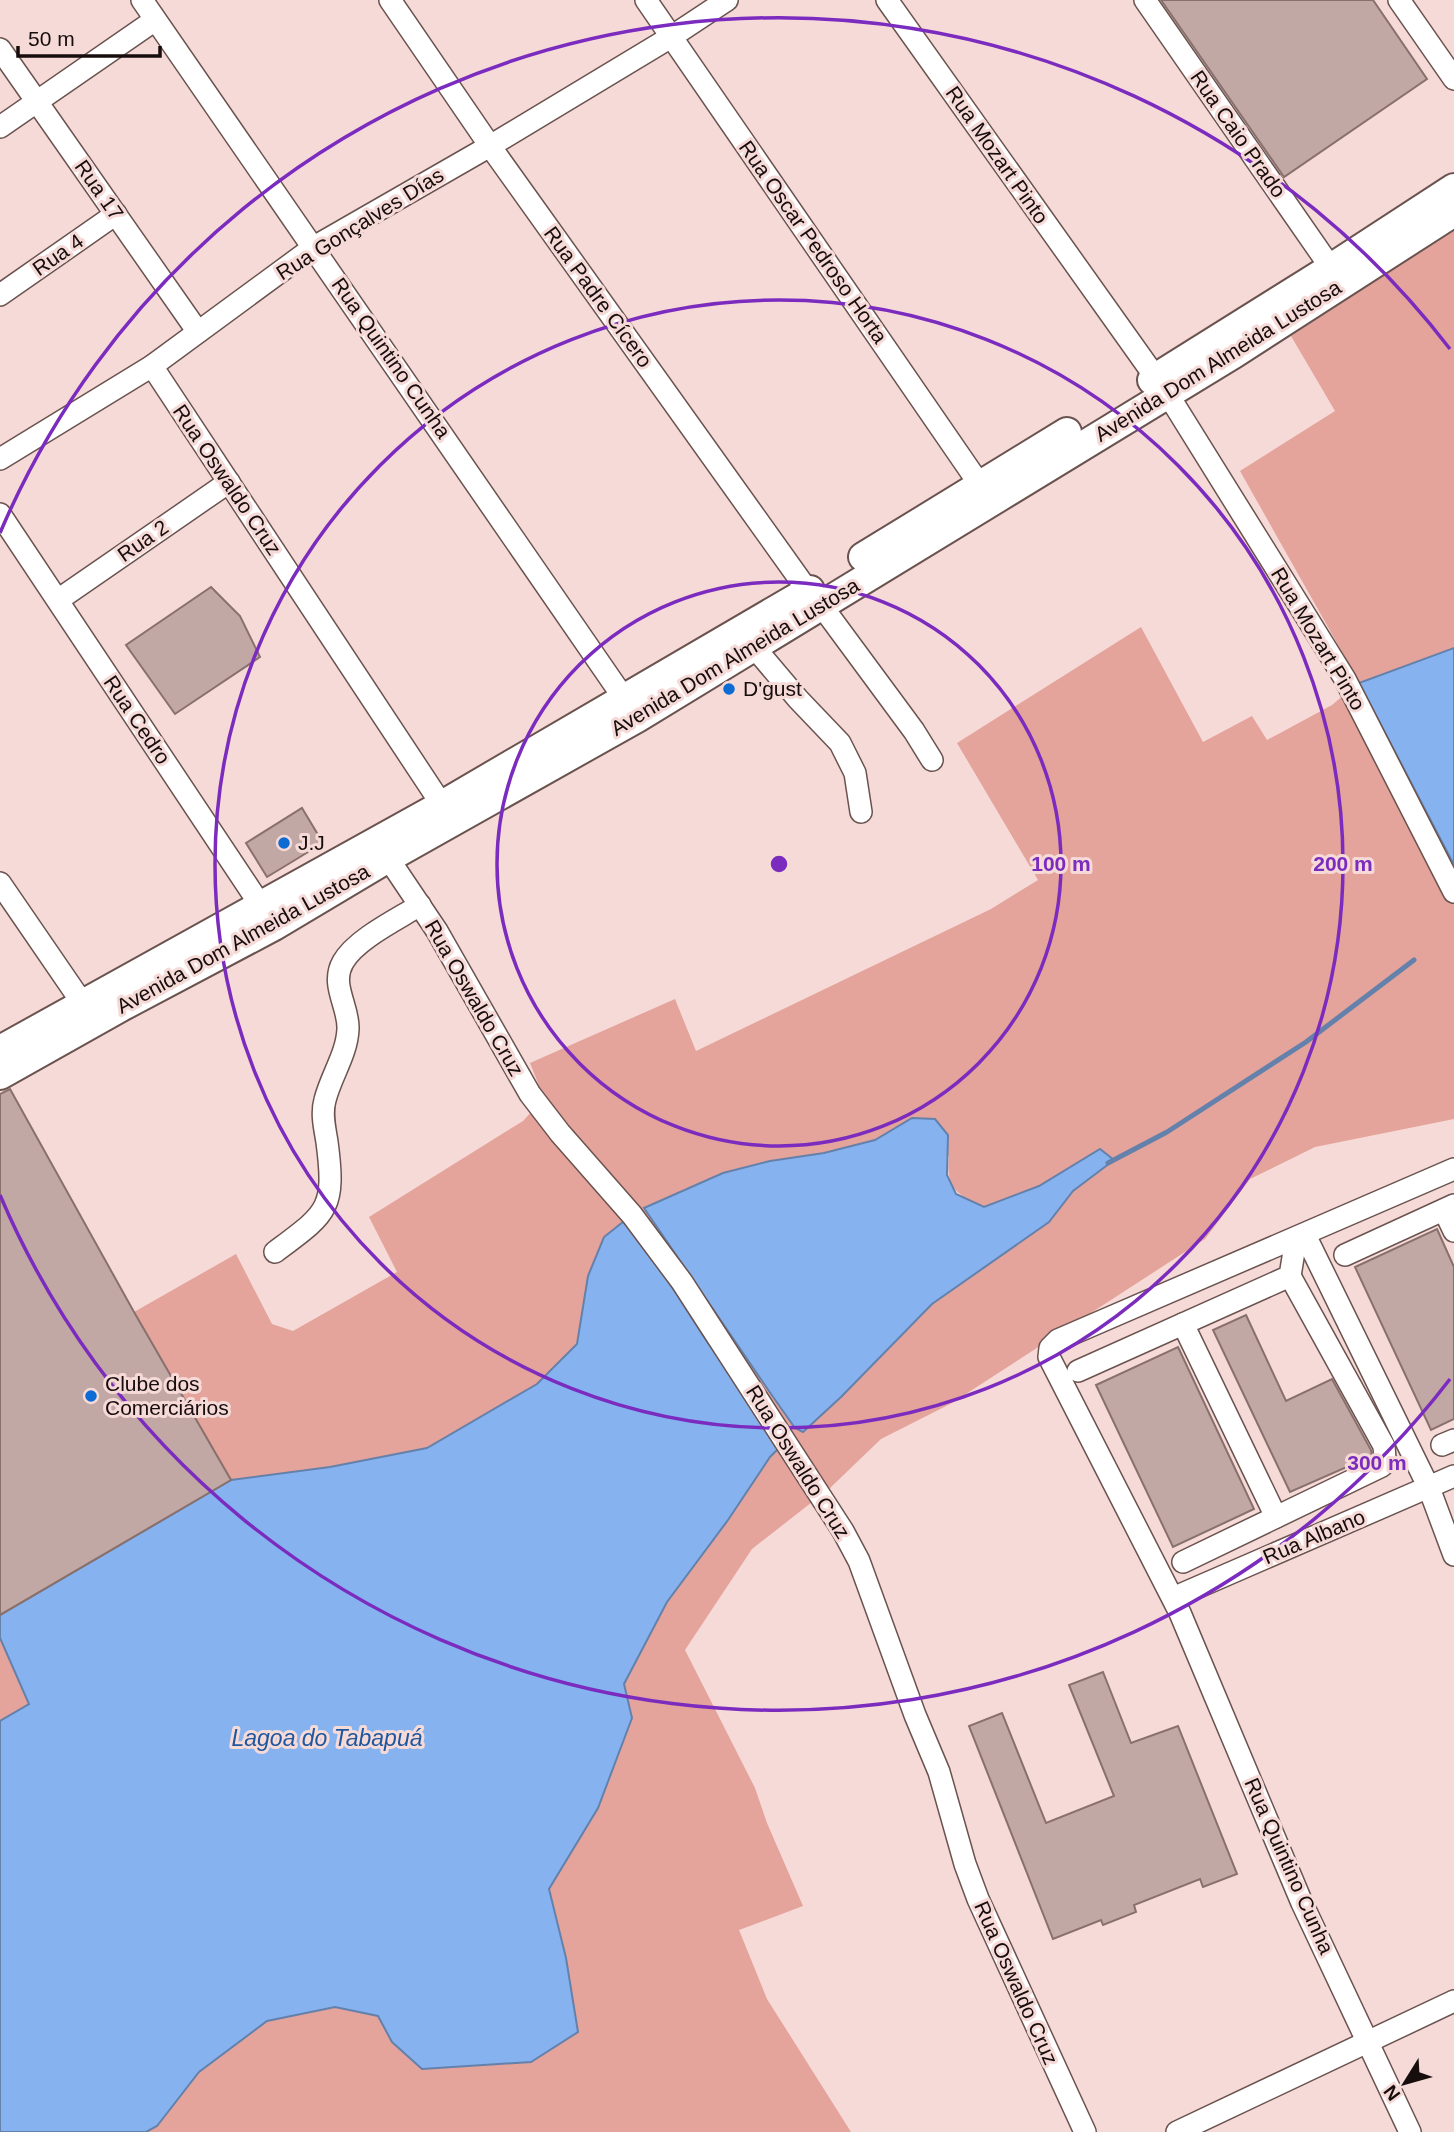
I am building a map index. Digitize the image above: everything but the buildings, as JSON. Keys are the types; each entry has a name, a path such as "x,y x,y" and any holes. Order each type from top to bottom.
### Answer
{"main road":[{"name":"Avenida Dom Almeida Lustosa","path":"1227,345 1331,268 1454,188"},
{"name":"Avenida Dom Almeida Lustosa","path":"0,1050 83,1004 388,858 1227,345 1454,212"},
{"name":"Avenida Dom Almeida Lustosa","path":"0,1075 121,1007 442,805 754,647 815,598 981,485 1162,386"}],"street":[{"name":"Rua Quintino Cunha","path":"142,0 631,708"},
{"name":"Rua Padre Cícero","path":"390,0 490,146 815,598 914,730 932,760"},
{"name":"Rua Oscar Pedroso Horta","path":"646,0 981,485"},
{"name":"Rua Gonçalves Días","path":"0,459 152,366 314,247 490,146 671,37 727,0"},
{"name":"Rua Mozart Pinto","path":"887,0 1162,386 1345,679 1454,892"},
{"name":"Rua Caio Prado","path":"1145,0 1331,268"},
{"path":"1399,0 1454,79"},
{"path":"0,127 155,20"},
{"name":"Rua 17","path":"0,49 198,332"},
{"name":"Rua 4","path":"0,295 116,214"},
{"name":"Rua Oswaldo Cruz","path":"152,366 442,805"},
{"name":"Rua 2","path":"58,600 229,482"},
{"name":"Rua Cedro","path":"0,514 268,916"},
{"path":"754,647 797,699 840,743 855,773 861,812"},
{"name":"Rua Oswaldo Cruz","path":"388,858 474,995 530,1094 560,1133 632,1214 682,1282 843,1531 859,1561 915,1715 934,1759 978,1899 1085,2132"},
{"path":"0,883 83,1004"},
{"path":"275,1252 311,1225 323,1212 330,1195 324,1102 347,1041 347,1015 338,988 338,973 343,961 356,946 419,905"},
{"path":"1300,1237 1454,1169"},
{"path":"1345,1255 1449,1207 1454,1231"},
{"name":"Rua Quintino Cunha","path":"1300,1237 1058,1340 1050,1348 1049,1357 1173,1598 1302,1903 1370,2042 1410,2132"},
{"path":"1183,1562 1382,1466 1385,1458 1384,1446 1290,1276 1300,1237"},
{"path":"1300,1237 1429,1488 1454,1555"},
{"path":"1078,1371 1290,1276"},
{"path":"1183,1324 1276,1517"},
{"name":"Rua Albano","path":"1173,1598 1454,1476"},
{"path":"1177,2132 1454,2001"}],"shaded area":[{"path":"1454,230 1454,648 1359,683 1454,865 1454,1119 1315,1147 1250,1179 1205,1239 952,1403 881,1439 830,1488 752,1549 685,1650 755,1788 803,1906 739,1930 767,1999 851,2132 146,2132 157,2126 199,2072 267,2020 335,2007 378,2016 392,2042 578,2032 566,1958 549,1889 598,1808 632,1719 624,1684 667,1602 728,1520 770,1457 780,1447 751,1408 673,1289 588,1276 577,1344 537,1384 489,1413 427,1448 330,1467 231,1480 134,1312 236,1254 272,1324 293,1331 397,1272 369,1217 523,1121 544,1098 530,1063 675,999 696,1051 991,909 1038,880 957,743 1141,627 1203,742 1252,716 1267,740 1332,705 1359,682 1240,471 1335,411 1291,336","holes":["912,1118 949,1157 949,1177 955,1190 984,1207 1039,1186 1100,1149 1113,1161 1073,1191 1048,1222 932,1304 841,1397 795,1428 645,1207 723,1173 875,1140"]},
{"path":"0,1638 29,1704 0,1721"}],"water":[{"path":"1454,648 1454,865 1359,683"},
{"path":"912,1118 935,1119 948,1135 947,1175 956,1194 984,1207 1039,1186 1100,1149 1114,1160 1073,1191 1049,1222 932,1304 803,1432 795,1428 644,1208 723,1173 875,1140"},
{"name":"Lagoa do Tabapuá","path":"628,1218 704,1337 780,1447 770,1457 728,1520 667,1602 624,1684 632,1718 598,1808 549,1889 566,1958 578,2032 531,2062 422,2069 392,2042 378,2016 335,2007 267,2021 199,2072 157,2126 146,2132 0,2132 0,1721 29,1704 0,1638 0,1615 231,1480 330,1467 427,1448 537,1384 577,1344 588,1276 604,1237"}],"waterway":[{"path":"1108,1163 1167,1132 1306,1042 1414,960"}],"place":[{"name":"D'gust","path":"729,689"},
{"name":"J.J","path":"284,843"},
{"name":"Clube dos Comerciários","path":"91,1396"}]}
